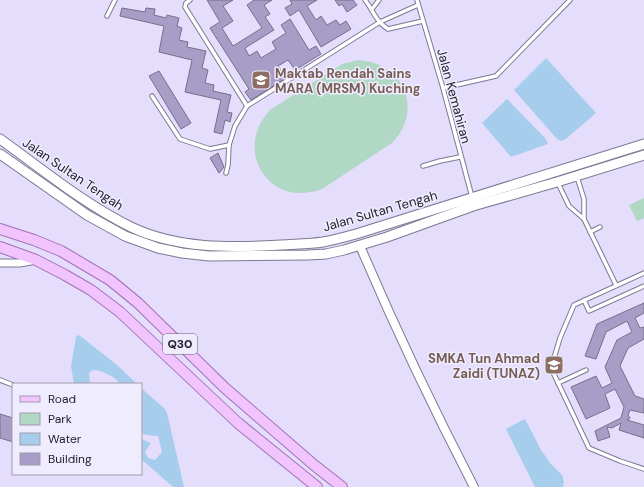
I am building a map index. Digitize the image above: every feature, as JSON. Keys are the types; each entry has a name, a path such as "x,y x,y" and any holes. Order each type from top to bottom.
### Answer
{"main road":[{"name":"Jalan Sultan Tengah","path":"0,139 80,197 131,227 148,234 177,242 250,246 323,242 356,234 644,144"},
{"name":"Jalan Sultan Tengah","path":"0,154 104,226 125,236 158,248 182,253 209,256 326,254 360,246 473,206 644,155"},
{"name":"Q30","path":"0,229 61,251 110,280 138,303 224,388 342,487"},
{"name":"Q30","path":"0,247 36,260 91,290 120,312 238,423 317,487"}],"street":[{"path":"360,246 388,312 443,427 474,487"},
{"path":"0,263 20,263 36,260"}],"lane":[{"path":"107,16 114,0"},
{"path":"190,0 186,3 185,7 247,106"},
{"path":"365,0 372,9 375,18 388,29 422,21"},
{"path":"372,9 379,0"},
{"name":"Jalan Kemahiran","path":"417,0 443,88 472,198"},
{"path":"443,88 496,76 570,0"},
{"path":"226,174 229,145 235,126 247,106 380,22 418,5"},
{"path":"152,96 180,139 210,149 229,145"},
{"path":"423,166 460,156"},
{"path":"577,176 584,199 584,219"},
{"path":"557,182 569,206 584,219 616,285"},
{"path":"590,232 600,227"},
{"path":"644,278 643,273 574,305 560,338 551,368 589,448 644,469"},
{"path":"584,300 589,310 644,286"},
{"path":"558,383 586,370"},
{"path":"0,380 12,385"}],"green space":[{"path":"358,60 374,63 387,70 397,79 404,90 407,103 407,117 402,130 392,143 322,189 303,193 287,191 273,184 262,172 256,158 255,142 259,126 270,110 342,64"},
{"path":"644,198 644,218 637,221 629,205"}],"water":[{"path":"546,58 596,113 562,141 557,139 514,90"},
{"path":"507,99 545,138 548,144 511,157 482,123"},
{"path":"79,335 117,365 136,383 120,383 108,374 93,370 89,373 90,383 74,383 71,366 76,337"},
{"path":"142,389 165,409 167,413 184,487 173,487 142,460 142,439 151,443 145,452 148,458 155,460 162,452 158,436 142,433"},
{"path":"525,419 541,450 551,464 562,475 564,482 563,487 535,487 506,429"}],"building":[{"path":"207,0 233,0 223,6 233,21 222,28 233,46 262,28 247,5 254,0 272,0 264,5 270,14 265,17 274,30 245,48 249,56 257,51 261,58 276,49 272,42 286,33 281,25 290,19 309,50 316,46 321,54 295,70 288,60 278,66 286,78 251,100 245,92 249,89 210,28 220,22"},
{"path":"290,0 317,0 307,6 316,20 321,16 327,25 336,20 340,25 346,21 351,29 321,47 299,10 290,16 285,8 292,4"},
{"path":"335,0 353,0 357,5 347,12 342,4 339,6"},
{"path":"122,8 145,12 146,8 155,9 154,15 166,18 167,15 179,18 177,26 182,28 179,40 188,42 187,47 206,51 202,68 208,70 205,83 214,85 213,91 231,95 227,112 232,113 230,122 225,120 222,134 214,132 221,100 185,92 192,60 159,52 164,26 120,16"},
{"path":"159,71 191,123 181,129 149,76"},
{"path":"218,153 224,167 219,173 210,158"},
{"path":"644,303 644,313 635,318 640,328 644,327 644,339 628,348 620,366 635,396 644,399 644,413 630,410 628,415 630,418 627,420 644,425 644,438 619,430 621,423 612,428 607,427 610,437 598,441 595,431 621,418 624,407 615,389 605,394 610,408 586,419 571,387 596,376 602,388 612,383 605,367 617,340 632,332 627,321 606,332 596,359 585,356 597,324"},
{"path":"0,414 12,418 12,442 0,438"}],"place":[{"name":"Maktab Rendah Sains MARA (MRSM) Kuching","path":"261,80"},
{"name":"SMKA Tun Ahmad Zaidi (TUNAZ)","path":"554,365"}]}
